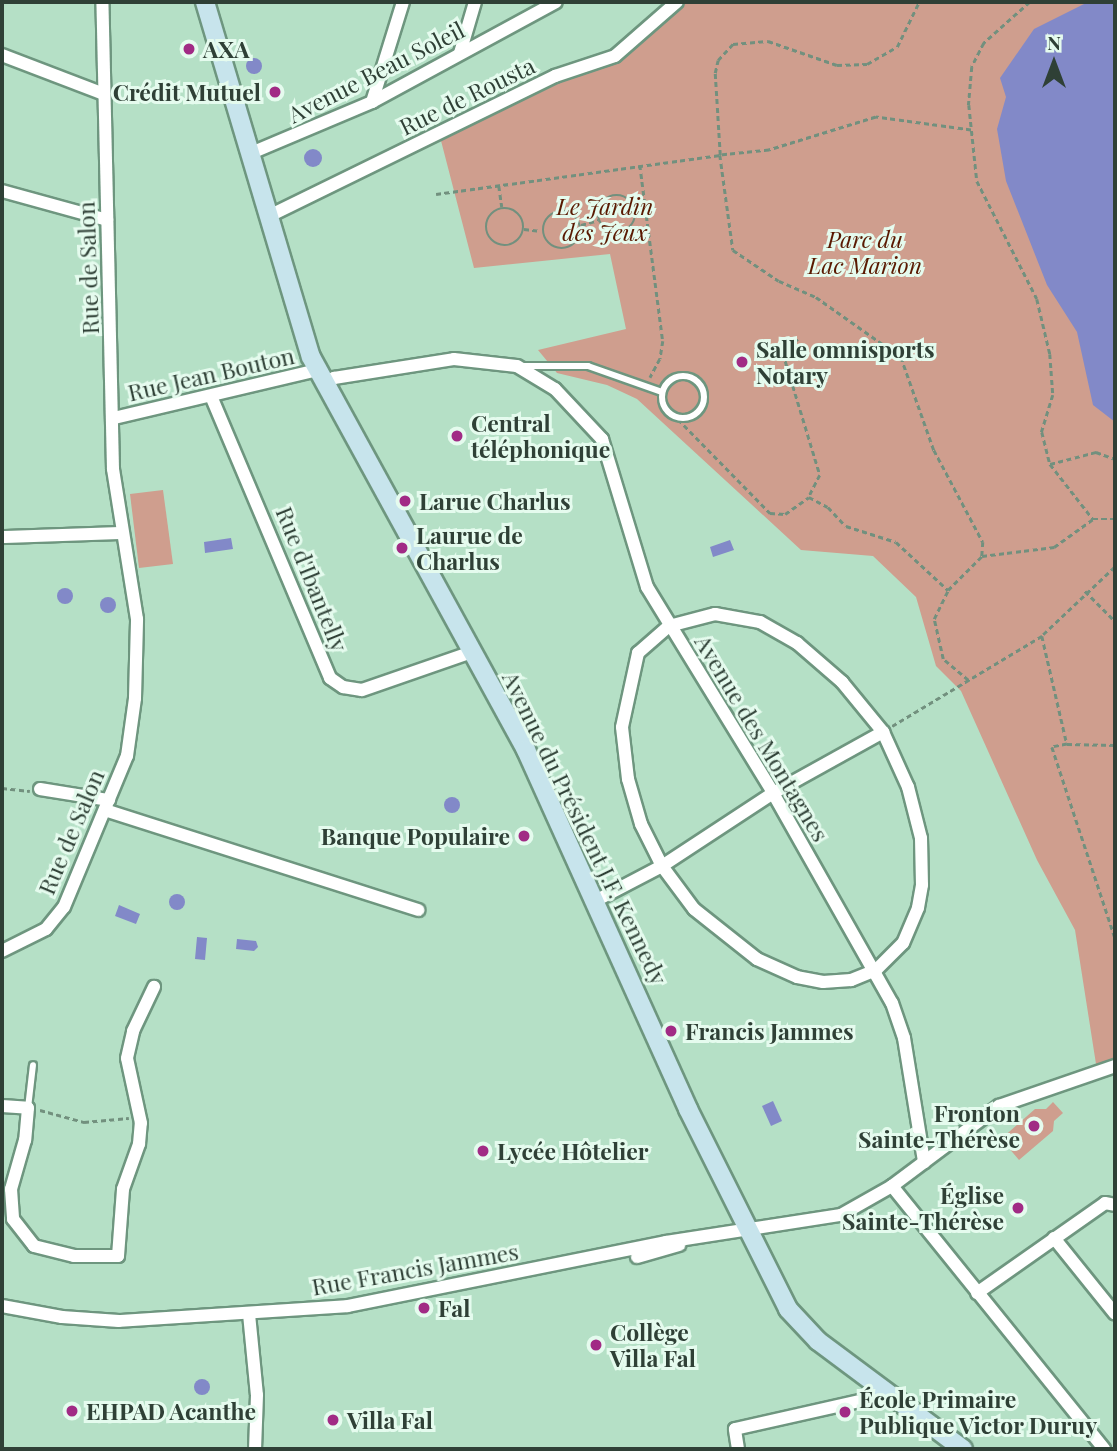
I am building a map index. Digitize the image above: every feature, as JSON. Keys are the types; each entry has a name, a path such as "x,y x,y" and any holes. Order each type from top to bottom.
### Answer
{"street":[{"name":"Rue de Salon","path":"2,951 46,929 64,906 127,755 135,698 137,619 121,533 113,469 114,418 102,2"},
{"name":"Avenue du Président J.F. Kennedy","path":"205,2 267,217 320,377 526,750 597,900 688,1109 788,1309 802,1325 964,1449"},
{"path":"372,102 403,2"},
{"path":"460,53 475,2"},
{"name":"Avenue Beau Soleil","path":"249,154 372,102 556,2"},
{"name":"Rue de Rousta","path":"267,217 555,76 615,56 677,2"},
{"path":"2,55 104,94"},
{"path":"2,191 107,220"},
{"name":"Rue Jean Bouton","path":"114,418 211,396 320,377 454,359 517,366"},
{"name":"Avenue des Montagnes","path":"517,366 555,389 602,439 647,587 773,793 876,970 904,1038 924,1162"},
{"name":"Rue d'Ibantelly","path":"211,396 330,678 343,687 362,690 472,652"},
{"path":"2,537 121,533"},
{"path":"715,614 760,622 797,643 842,682 883,732 908,788 920,838 922,885 918,908 903,943 876,970 851,980 823,982 797,977 757,959 694,909 662,866 641,824 628,779 622,727 638,653 669,626 715,614"},
{"path":"597,900 662,866 773,793 883,732"},
{"path":"40,789 107,805 418,910"},
{"path":"2,1106 28,1108 25,1140 11,1189 13,1219 34,1245 74,1256 118,1256 123,1189 139,1144 139,1116 127,1058 133,1031 153,987"},
{"name":"Rue Francis Jammes","path":"2,1306 99,1320 249,1314 348,1306 652,1245 749,1232 841,1215 891,1186 999,1106 1115,1066"},
{"path":"891,1186 1104,1449"},
{"path":"977,1293 1105,1203 1115,1205"},
{"path":"1054,1238 1115,1314"},
{"path":"249,1314 257,1395 255,1449"},
{"path":"738,1449 735,1429 890,1394"}],"lane":[{"path":"517,366 588,366 662,392"},
{"path":"684,376 702,388 702,408 692,417 678,419 666,411 662,392 670,380 684,376"},
{"path":"28,1108 33,1065"}],"path":[{"path":"919,2 897,47 867,64 837,65 768,41 733,44 718,60 715,72 720,155 733,250 779,281 816,297 901,357 934,450 983,542 982,556"},
{"path":"1030,2 1014,21 992,35 977,55 970,82 971,130 977,181 1037,299 1045,332 1053,395 1042,432 1050,464 1093,519"},
{"path":"436,194 769,150 876,117 971,130"},
{"path":"640,165 663,341 660,359 645,387"},
{"path":"499,186 502,208"},
{"path":"612,196 629,200 635,211 625,231 609,232 599,220 599,208 612,196"},
{"path":"502,208 518,213 524,229"},
{"path":"502,208 486,220 491,240 511,245 524,229"},
{"path":"635,211 647,210"},
{"path":"556,212 574,215 581,225 580,238 565,250 547,243 542,231 546,219 556,212"},
{"path":"581,225 599,220"},
{"path":"524,229 542,231"},
{"path":"678,419 769,513 785,513 809,497 820,475 783,353 798,339"},
{"path":"1050,464 1096,452 1115,459"},
{"path":"809,497 828,507 846,526 896,542 948,590"},
{"path":"968,680 943,659 934,619 948,590 982,556 1054,547 1093,519 1115,519"},
{"path":"883,732 1042,635 1085,591 1115,567"},
{"path":"1085,591 1115,621"},
{"path":"1042,635 1067,744"},
{"path":"1115,744 1067,744 1052,747 1115,938"},
{"path":"2,788 40,789"},
{"path":"28,1108 84,1122 139,1116"}],"green space":[{"name":"Parc du Lac Marion","path":"677,2 1115,2 1115,1058 1096,1064 1075,930 1037,860 961,691 936,666 916,597 873,556 801,550 637,399 607,385 557,373 538,350 626,329 610,254 474,268 439,133 615,56"},
{"path":"163,490 173,564 139,568 130,494"},
{"name":"Fronton Sainte-Thérèse","path":"1053,1102 1063,1113 1054,1121 1053,1131 1019,1160 1001,1139 1035,1109 1046,1109"}],"water":[{"path":"1088,2 1115,2 1115,422 1093,405 1077,332 1047,285 1006,181 997,129 1006,97 1000,78 1034,29"},
{"path":"254,58 262,66 254,74 246,66"},
{"path":"313,149 319,152 322,158 319,164 313,167 307,164 304,158 307,152"},
{"path":"231,538 233,549 205,553 204,542"},
{"path":"730,540 734,550 713,557 710,547"},
{"path":"65,588 71,590 71,602 65,604 59,602 57,596 59,590"},
{"path":"108,597 114,599 114,611 108,613 102,611 100,605 102,599"},
{"path":"452,797 458,799 458,811 452,813 446,811 444,805 446,799"},
{"path":"177,894 183,896 183,908 177,910 171,908 169,902 171,896"},
{"path":"119,905 140,914 136,924 115,916"},
{"path":"197,937 207,938 205,960 195,959"},
{"path":"237,939 256,941 258,947 254,951 236,949"},
{"path":"773,1101 782,1121 771,1126 762,1106"},
{"path":"202,1379 208,1381 208,1393 202,1395 196,1393 194,1387 196,1381"}],"place":[{"name":"AXA","path":"189,49"},
{"name":"Crédit Mutuel","path":"275,92"},
{"name":"Salle omnisports Notary","path":"742,362"},
{"name":"Central téléphonique","path":"457,436"},
{"name":"Larue Charlus","path":"405,501"},
{"name":"Laurue de Charlus","path":"402,548"},
{"name":"Banque Populaire","path":"524,836"},
{"name":"Francis Jammes","path":"671,1031"},
{"name":"Fronton Sainte-Thérèse","path":"1034,1126"},
{"name":"Lycée Hôtelier","path":"483,1151"},
{"name":"Église Sainte-Thérèse","path":"1018,1208"},
{"name":"Fal","path":"424,1308"},
{"name":"Collège Villa Fal","path":"596,1345"},
{"name":"EHPAD Acanthe","path":"72,1411"},
{"name":"École Primaire Publique Victor Duruy","path":"845,1412"},
{"name":"Villa Fal","path":"333,1420"}],"park label":[{"name":"Le Jardin des Jeux","path":"605,219"}]}
